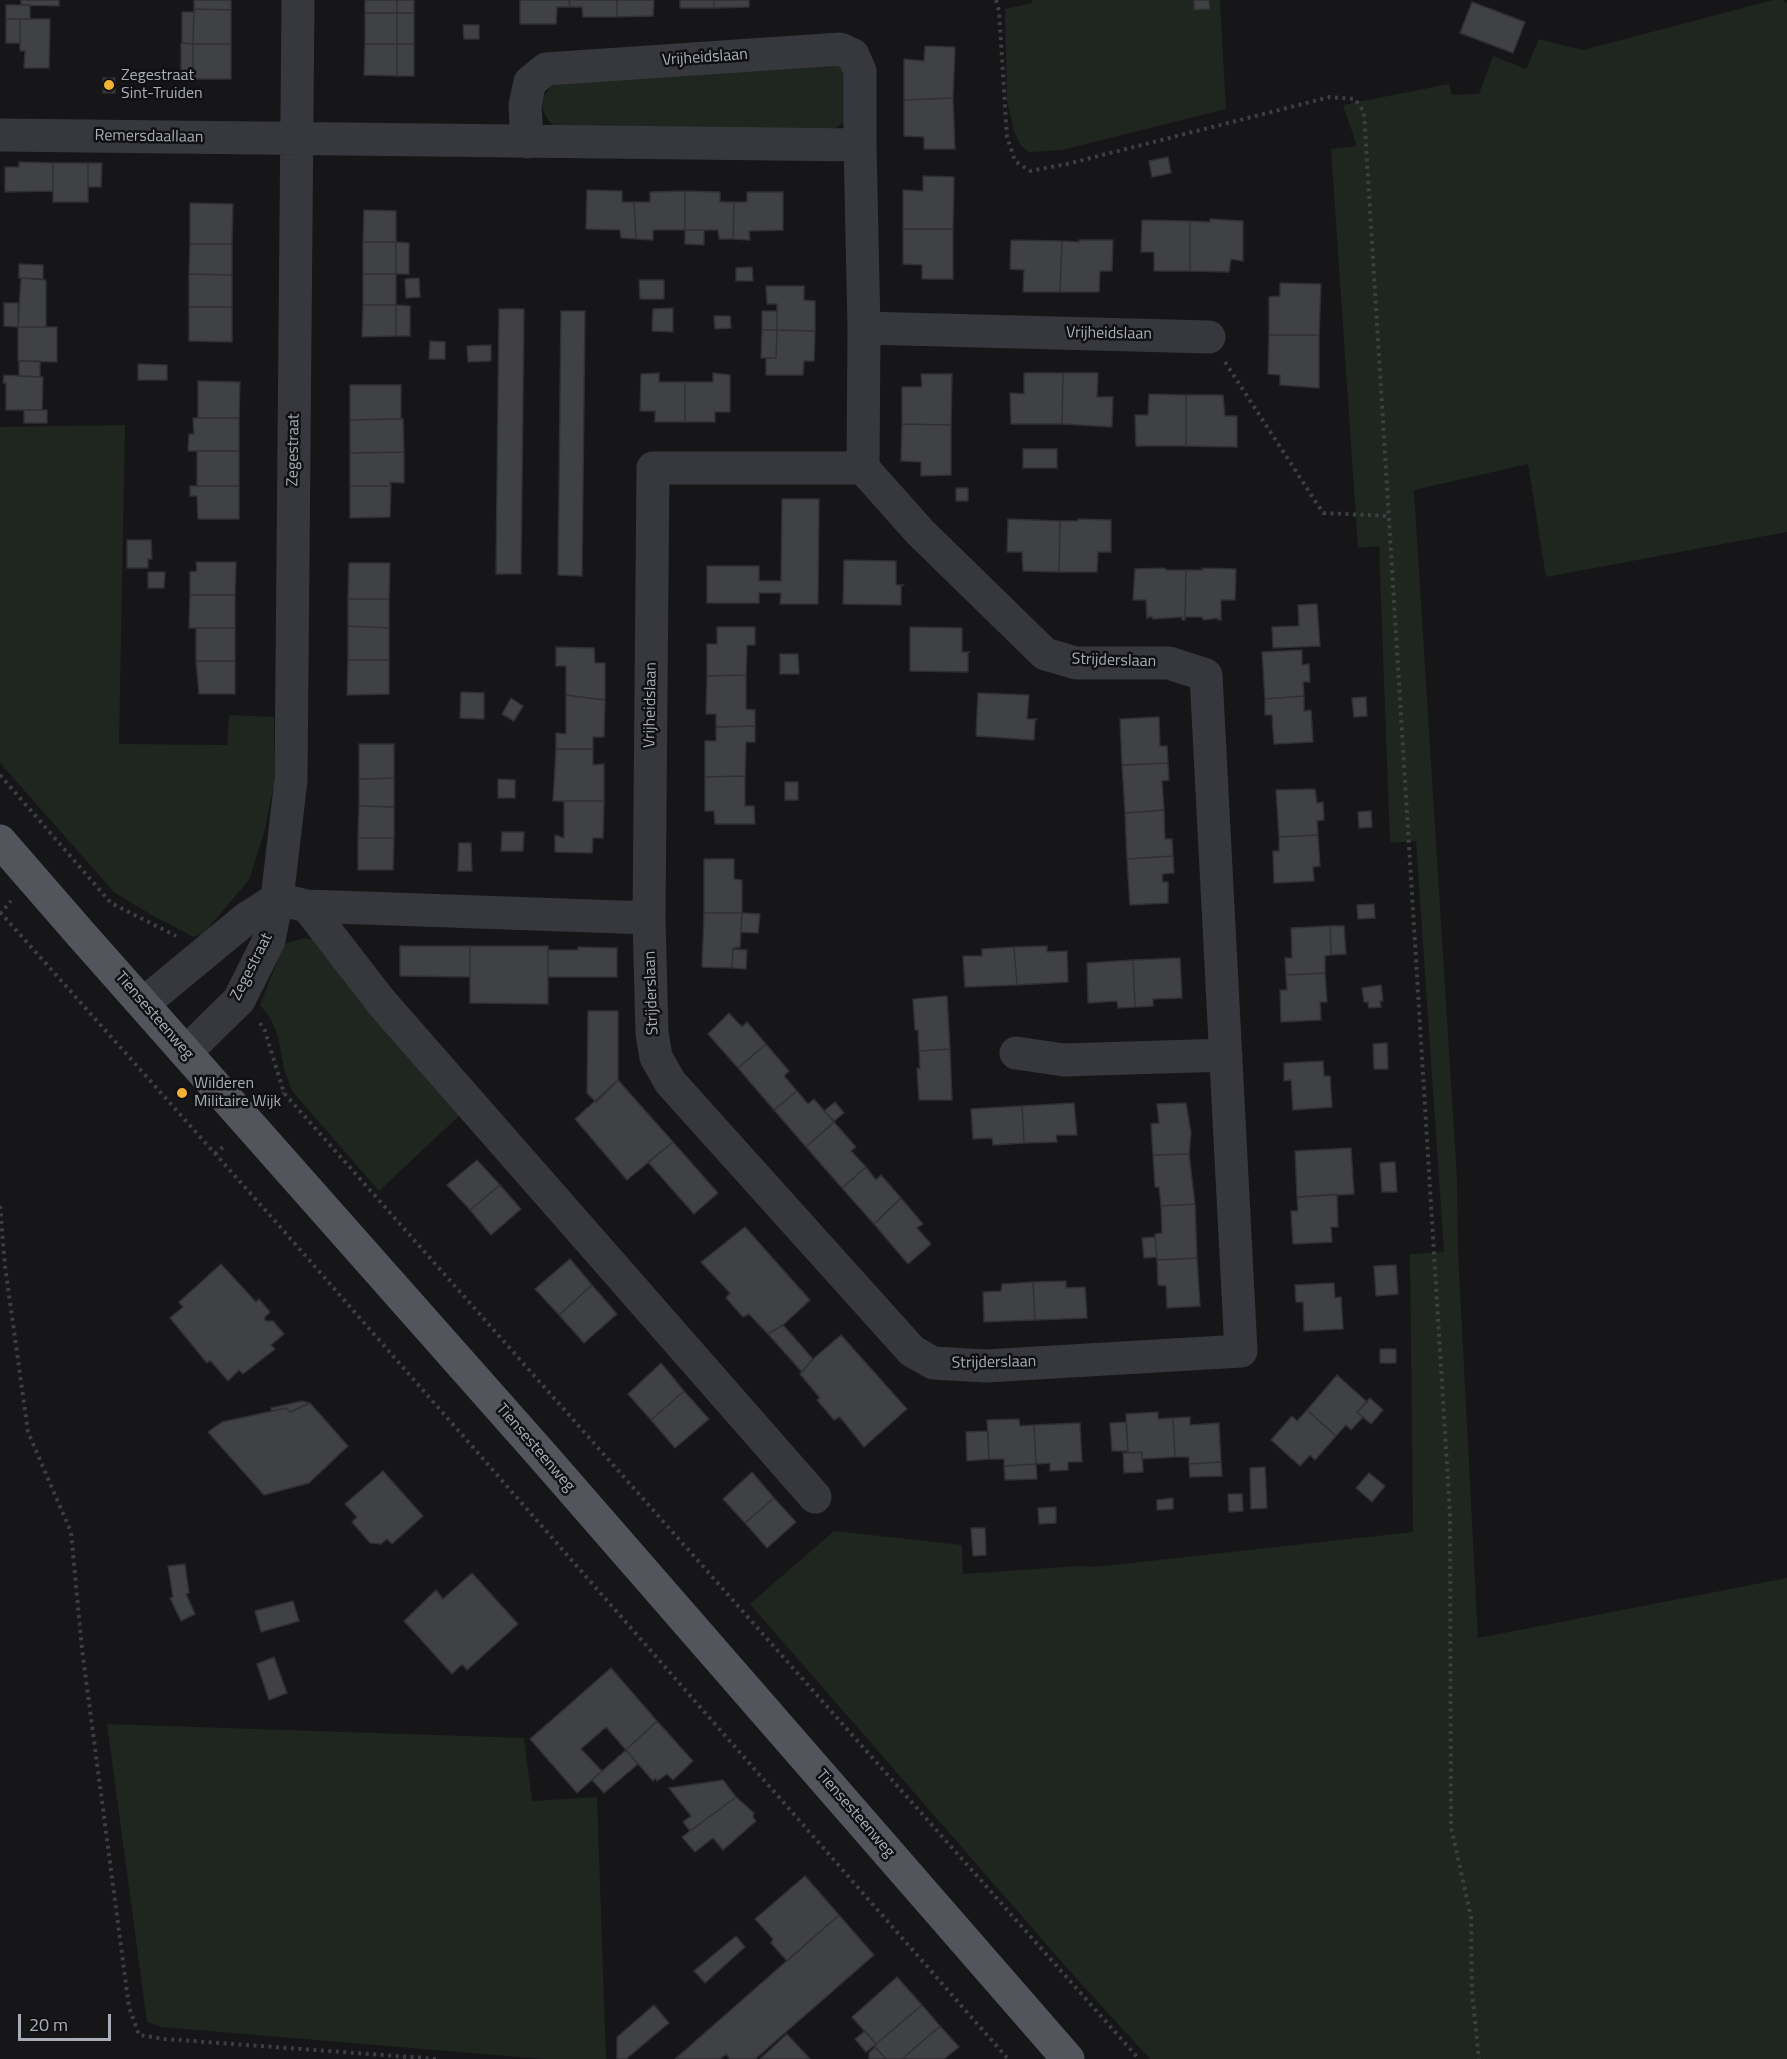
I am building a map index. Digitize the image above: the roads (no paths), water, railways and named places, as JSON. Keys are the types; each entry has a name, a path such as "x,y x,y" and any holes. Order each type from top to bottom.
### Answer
{"main road":[{"name":"Tiensesteenweg","path":"0,841 542,1455 1068,2059"}],"street":[{"name":"Zegestraat","path":"186,1052 239,1000 269,940 292,902 291,780 298,0"},
{"name":"Vrijheidslaan","path":"527,142 525,105 530,82 546,69 840,49 853,55 860,71 864,328 863,468 653,468 649,918"},
{"name":"Remersdaallaan","path":"0,135 297,139"},
{"path":"297,139 860,145"},
{"name":"Vrijheidslaan","path":"864,328 1209,337"},
{"name":"Strijderslaan","path":"649,918 652,1033 656,1057 670,1082 912,1351 933,1363 986,1366 1241,1351 1206,675 1169,663 1076,663 1045,654 920,532 863,468"},
{"name":"Zegestraat","path":"143,1004 247,918 292,902"},
{"path":"292,902 649,918"},
{"path":"292,902 815,1497"},
{"path":"1016,1053 1064,1060 1226,1055"}],"place":[{"name":"Zegestraat Sint-Truiden","path":"109,85"},
{"name":"Wilderen Militaire Wijk","path":"182,1093"}]}
